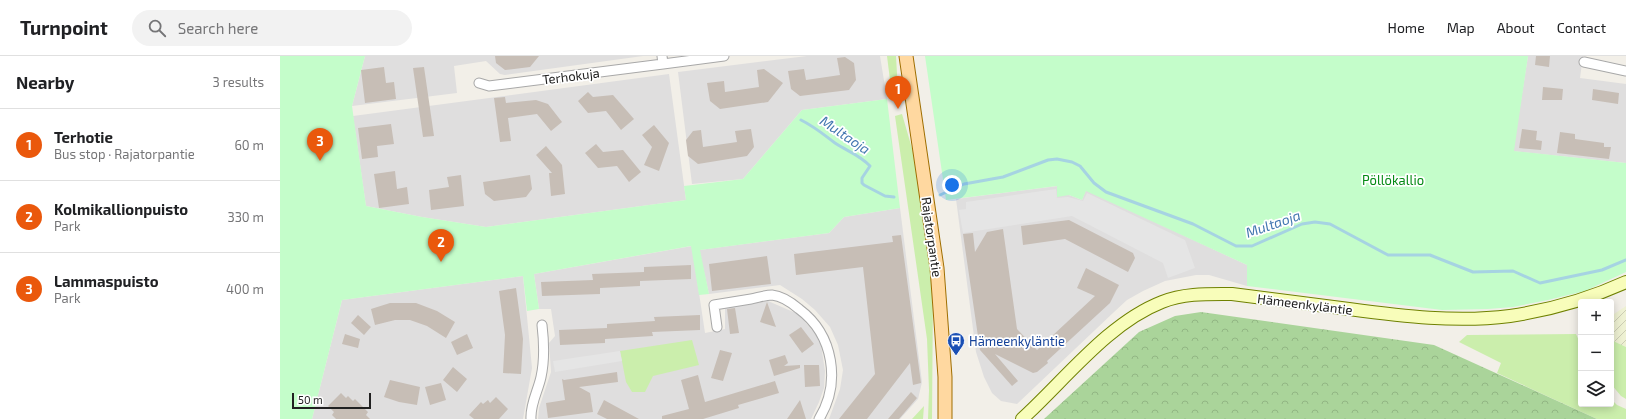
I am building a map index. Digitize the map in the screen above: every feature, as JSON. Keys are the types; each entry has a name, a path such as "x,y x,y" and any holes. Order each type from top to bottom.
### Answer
{"main road":[{"name":"Rajatorpantie","path":"906,56 937,268 945,377 945,419"}],"street":[{"name":"Terhokuja","path":"478,83 489,86 663,60 724,56"},
{"path":"1584,62 1626,71"},
{"name":"Hämeenkyläntie","path":"1022,419 1103,340 1122,325 1162,302 1175,298 1210,294 1232,294 1397,316 1462,318 1509,316 1542,311 1608,290 1626,282"},
{"path":"717,327 714,305 772,295 785,299 808,315 823,336 828,349 831,364 830,392 827,403 818,419"},
{"path":"531,419 531,411 543,366 545,343 542,324"}],"shaded area":[{"path":"365,56 643,56 505,75 500,74 486,61 454,66 457,93 352,106"},
{"path":"807,56 880,56 887,99 802,110 743,179 692,184 678,72"},
{"path":"1528,56 1583,56 1580,78 1626,84 1626,163 1513,151"},
{"path":"669,74 686,200 486,227 366,206 353,116"},
{"path":"1058,186 1069,195 1082,200 1086,190 1247,265 1247,286 1209,275 1196,275 1165,281 1143,291 1127,300 1017,404 1001,401 992,393 984,377 976,352 956,199"},
{"path":"1056,189 1057,198 1068,197 1083,201 1087,193 1185,240 1195,268 1168,278 1163,263 1072,216 963,233 959,210 966,209 966,202"},
{"path":"900,208 922,382 918,399 900,419 829,419 840,389 843,370 838,345 830,327 815,310 802,299 780,285 709,294 699,250 829,233 844,217"},
{"path":"692,246 705,333 725,329 725,308 768,301 798,314 814,332 821,345 825,371 824,388 811,419 538,419 539,408 551,372 549,343 555,336 551,309 539,309 534,274"},
{"path":"523,276 532,368 523,419 312,419 342,300"},
{"path":"620,351 622,361 555,372 553,361"}],"green space":[{"path":"280,56 365,56 352,106 366,206 486,227 686,200 684,186 743,179 802,110 887,99 900,208 844,217 829,233 700,250 709,294 699,295 691,246 534,274 539,309 527,311 523,276 342,300 312,419 280,419"},
{"path":"887,56 896,56 898,91 894,91 891,88"},
{"name":"Pöllökallio","path":"925,56 1528,56 1514,151 1626,163 1626,272 1585,291 1548,300 1513,307 1442,310 1247,286 1247,265 1086,191 1082,200 1069,195 1057,197 1057,186 946,200"},
{"path":"902,114 913,152 931,268 933,292 932,419 928,419 929,390 927,339 895,116"},
{"path":"1626,306 1626,347 1614,341 1614,314"},
{"path":"1201,312 1434,345 1597,419 1044,419 1139,332 1175,316"},
{"path":"1576,334 1578,338 1578,407 1614,407 1614,402 1626,409 1626,419 1597,419 1497,373 1501,363 1459,342 1467,335"},
{"path":"692,340 699,365 653,376 645,392 632,392 626,382 620,351"},
{"path":"1614,341 1626,347 1626,399 1621,396 1614,388"},
{"path":"924,406 923,419 912,419"}],"building":[{"path":"495,56 539,56 530,67 505,70 496,63"},
{"path":"1536,56 1550,56 1549,67 1535,65"},
{"path":"845,57 854,63 856,80 849,90 800,96 791,89 788,71 804,69 806,80 840,75 837,58"},
{"path":"384,67 386,83 394,82 396,99 365,103 361,70"},
{"path":"424,67 434,136 423,137 413,68"},
{"path":"764,69 783,83 768,102 720,109 710,101 707,83 724,81 725,92 759,87 757,70"},
{"path":"1543,87 1563,89 1562,100 1542,100"},
{"path":"1593,89 1619,93 1618,104 1592,100"},
{"path":"588,92 593,97 613,95 634,119 621,130 606,111 588,113 578,101"},
{"path":"505,97 506,103 536,100 548,104 562,122 551,131 537,114 508,118 511,141 500,142 494,98"},
{"path":"391,124 394,144 377,146 378,157 362,159 358,128"},
{"path":"654,125 669,143 659,171 644,165 652,147 642,135"},
{"path":"751,129 754,147 747,156 698,164 688,156 686,140 693,131 701,130 703,147 737,142 735,131"},
{"path":"1522,129 1537,131 1536,140 1542,141 1541,150 1519,148"},
{"path":"1560,132 1575,134 1575,139 1604,143 1604,147 1611,147 1609,159 1557,153"},
{"path":"596,144 603,152 623,150 641,172 629,182 617,166 598,168 585,153"},
{"path":"546,146 562,165 565,194 551,196 549,173 552,173 536,155"},
{"path":"395,171 397,189 407,187 409,204 379,208 374,174"},
{"path":"461,175 464,206 431,210 429,190 449,187 447,177"},
{"path":"530,175 532,189 526,197 494,201 485,194 483,182"},
{"path":"1069,220 1133,253 1135,258 1128,272 1065,239 1023,245 1021,226"},
{"path":"1003,229 1017,329 1037,350 1095,296 1077,288 1086,268 1119,285 1110,303 1037,372 1033,373 995,354 1018,381 1012,386 980,350 963,234 973,233 975,252 987,232"},
{"path":"901,235 921,383 913,385 910,363 867,419 839,419 875,374 863,267 796,275 794,254 893,242 892,236"},
{"path":"767,256 771,284 712,291 709,264"},
{"path":"691,265 691,279 640,281 640,286 600,288 600,294 542,296 541,282 593,280 592,274 644,272 644,267"},
{"path":"516,288 523,339 521,374 503,373 505,335 499,291"},
{"path":"767,302 776,327 760,322"},
{"path":"390,303 416,303 437,311 455,322 446,338 427,326 410,320 395,320 375,325 371,309"},
{"path":"735,308 739,333 730,334 727,309"},
{"path":"358,315 371,327 364,335 351,323"},
{"path":"700,315 700,330 652,332 653,336 605,339 605,343 560,345 559,330 607,328 607,324 655,321 654,317"},
{"path":"801,327 814,344 802,353 789,335"},
{"path":"345,334 360,339 358,348 342,344"},
{"path":"467,334 473,348 457,355 451,342"},
{"path":"720,350 732,353 723,381 711,378"},
{"path":"785,355 788,363 784,366 800,365 800,368 774,376 769,360"},
{"path":"804,365 819,365 820,386 805,387"},
{"path":"453,367 467,379 457,392 443,380"},
{"path":"617,372 618,382 579,387 590,393 593,412 548,418 546,403 565,400 562,379 564,380"},
{"path":"698,375 705,402 775,381 779,393 738,405 739,408 703,419 662,419 662,416 689,409 681,380"},
{"path":"390,380 420,387 417,405 399,402 384,397"},
{"path":"441,383 446,400 430,405 425,387"},
{"path":"911,392 917,398 899,419 888,419"},
{"path":"341,393 346,398 348,396 353,401 355,399 368,412 366,415 370,419 336,419 332,415 334,412 328,406"},
{"path":"496,397 508,409 499,419 474,419 469,415 481,402 483,404 488,400 490,403"},
{"path":"604,400 639,419 607,419 597,414"},
{"path":"800,400 806,419 787,419"}],"waterway":[{"name":"Multaoja","path":"801,120 815,128 835,143 858,156 870,166 862,178 862,183 864,185 885,196 894,197"},
{"name":"Multaoja","path":"940,195 964,184 1003,177 1048,160 1057,159 1072,162 1080,166 1094,183 1106,192 1193,224 1236,246 1252,246 1302,224 1315,222 1330,224 1388,255 1430,255 1473,272 1513,271 1540,283 1602,270 1626,260"}],"place":[{"name":"Terhotie","path":"898,109"},
{"name":"Lammaspuisto","path":"320,161"},
{"name":"Kolmikallionpuisto","path":"441,262"},
{"name":"Hämeenkyläntie","path":"956,356"}]}
